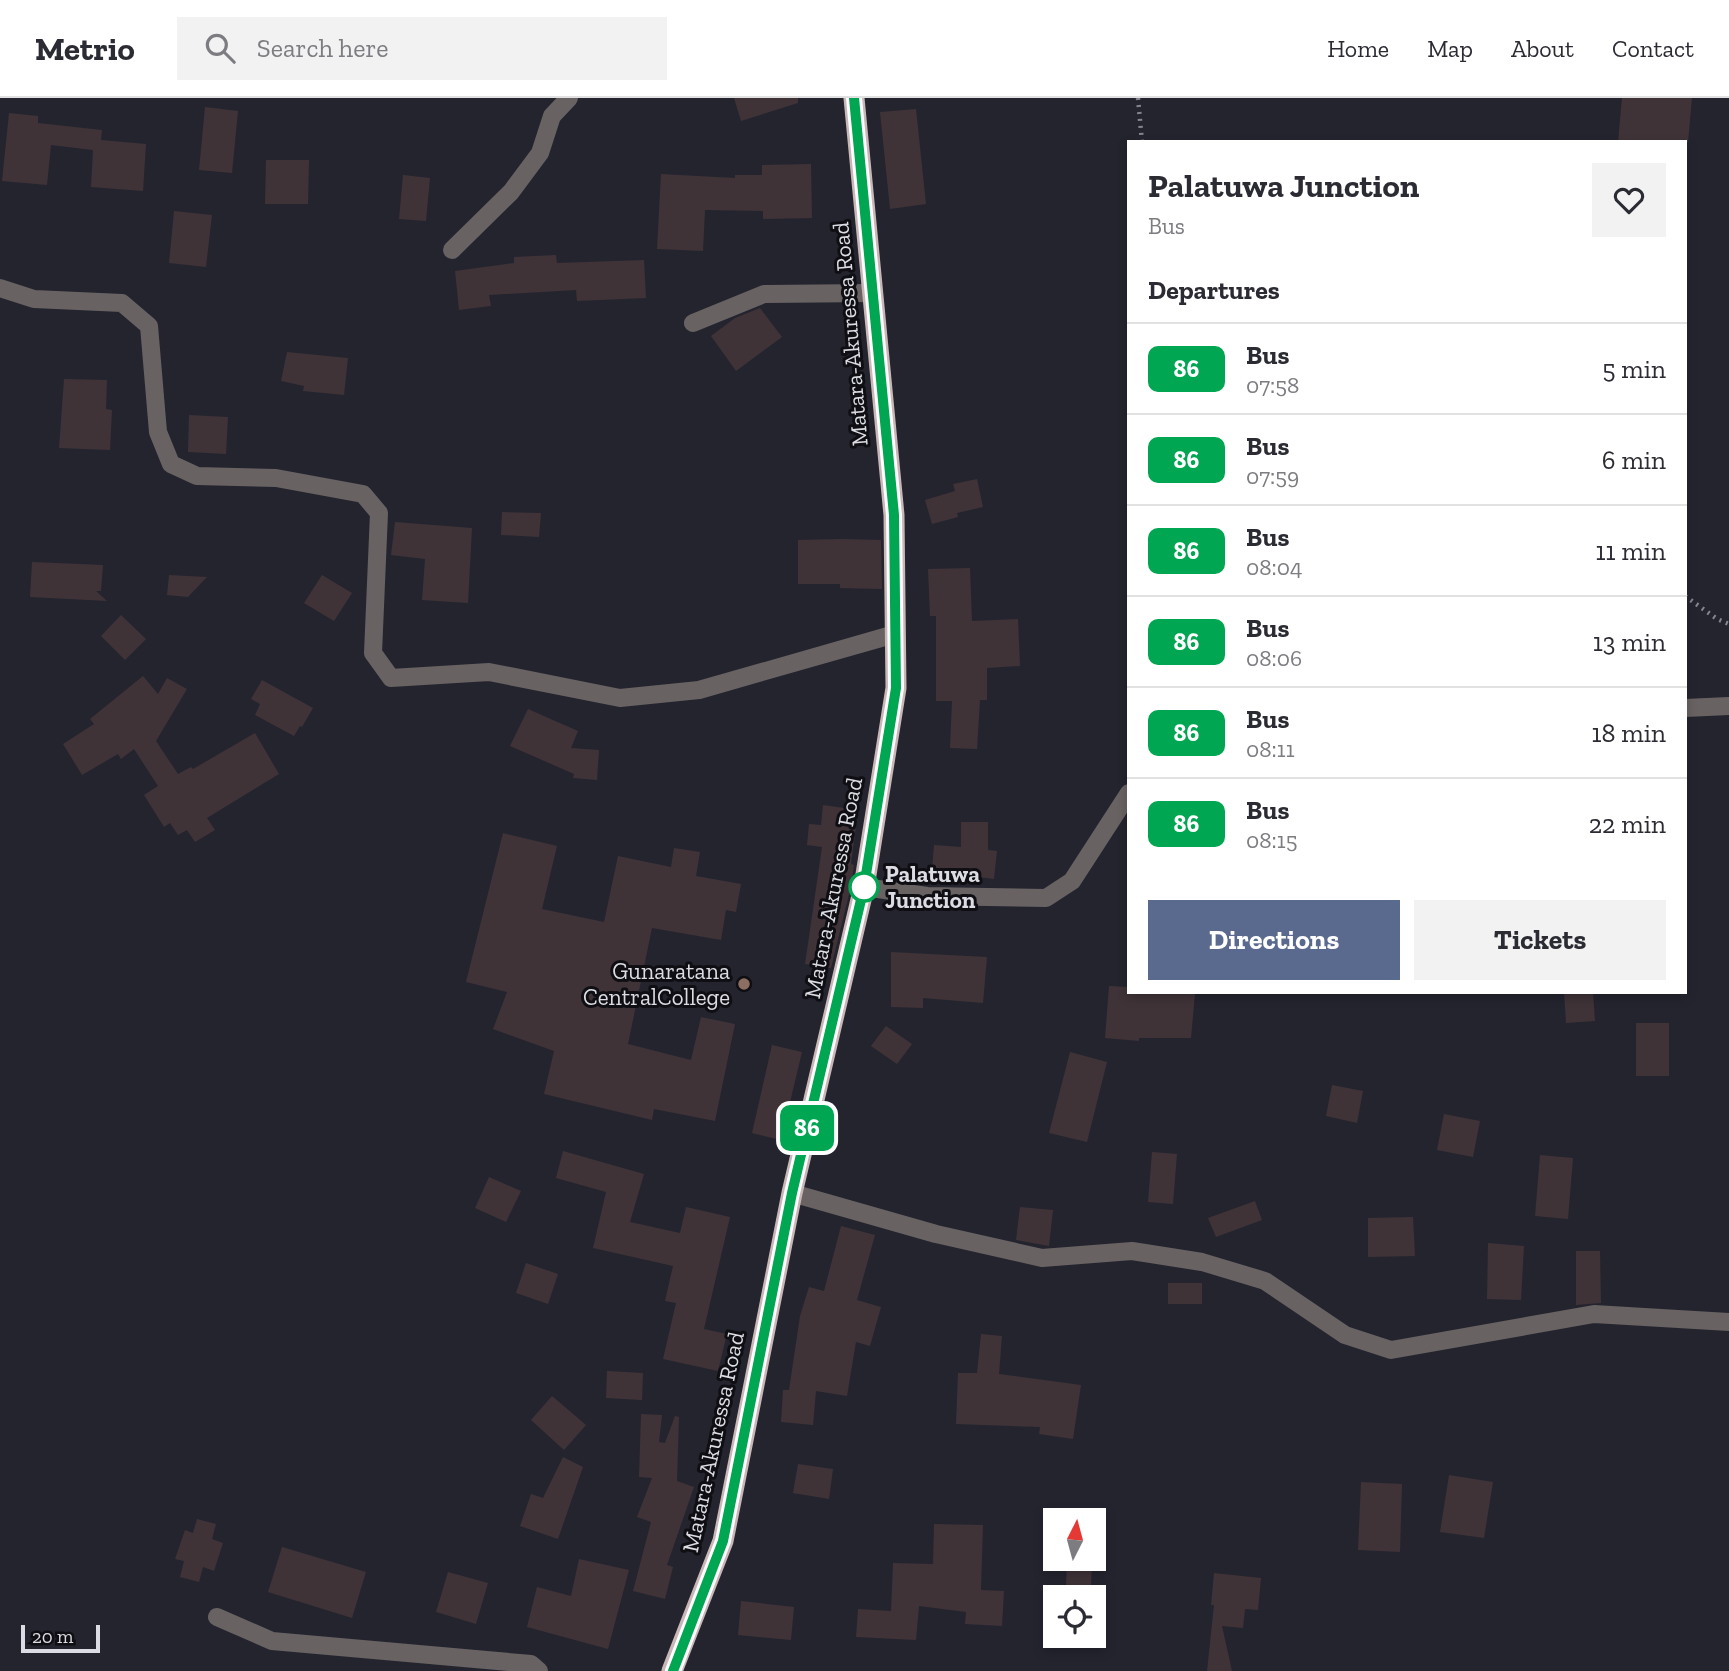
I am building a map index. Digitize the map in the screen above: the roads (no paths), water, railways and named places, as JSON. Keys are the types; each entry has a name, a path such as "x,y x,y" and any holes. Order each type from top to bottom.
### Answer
{"highway":[{"name":"Matara-Akuressa Road","path":"673,1671 723,1541 792,1193 864,887 896,688 894,515 854,98"}],"street":[{"path":"452,250 511,192 540,153 552,116 569,98"},
{"path":"0,288 34,299 122,303 149,326 158,432 172,464 197,476 276,478 363,494 379,513 373,653 391,678 489,672 620,698 699,690 895,634"},
{"path":"693,323 764,294 873,292"},
{"path":"1687,708 1729,706"},
{"path":"864,887 927,896 1046,898 1072,881 1127,796"},
{"path":"792,1193 936,1234 1042,1258 1132,1251 1202,1262 1265,1282 1345,1335 1391,1350 1594,1314 1729,1322"},
{"path":"217,1617 272,1641 531,1664 539,1671"}],"place":[{"name":"Palatuwa Junction","path":"864,887"},
{"name":"Gunaratana CentralCollege","path":"744,984"}]}
